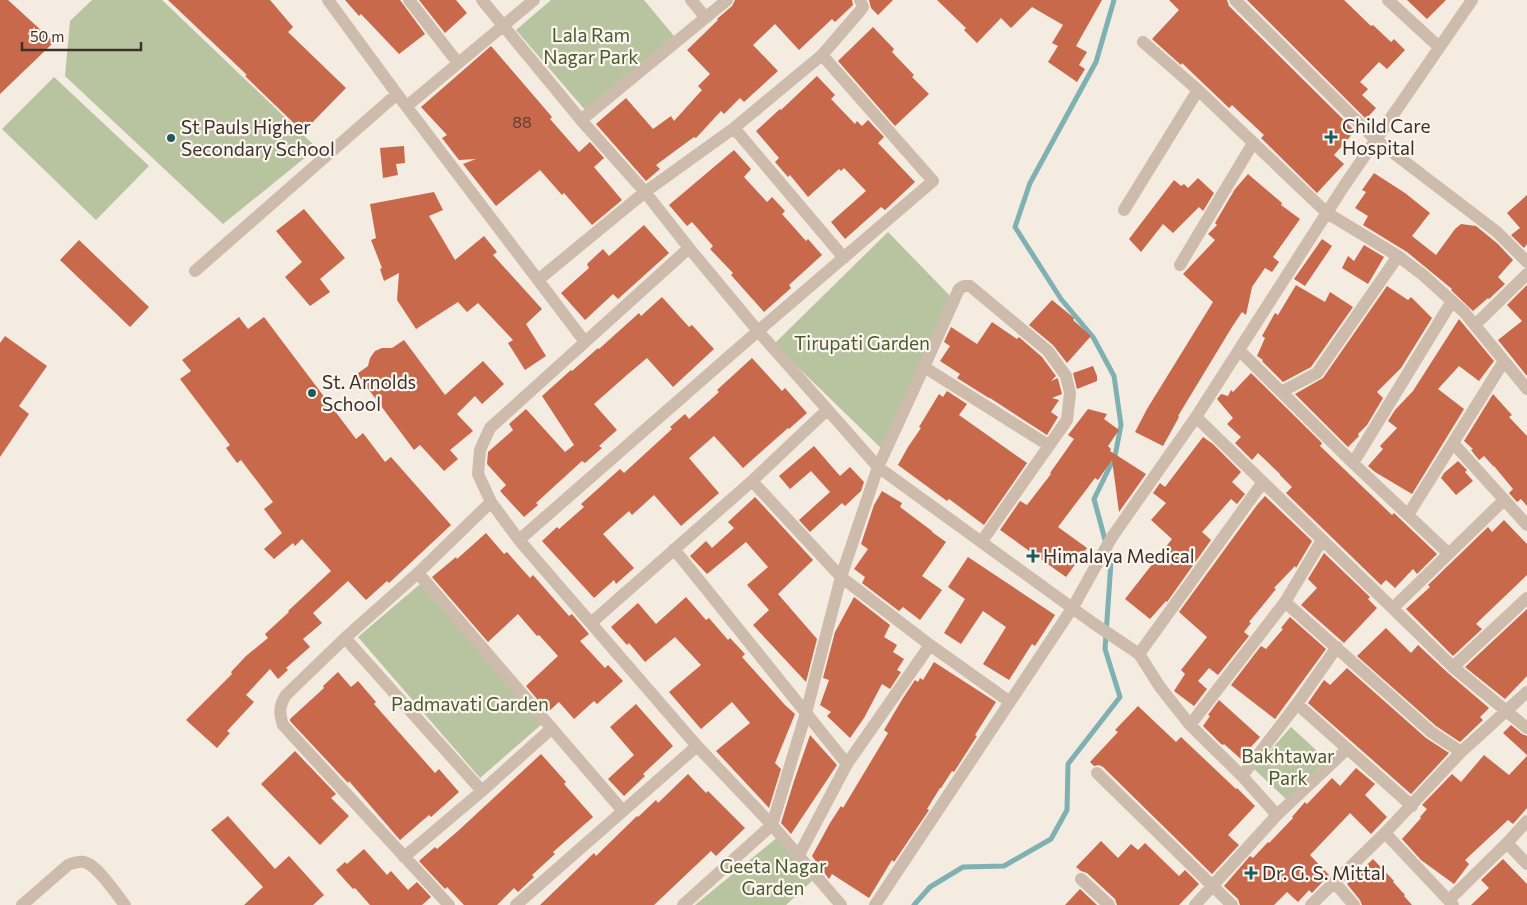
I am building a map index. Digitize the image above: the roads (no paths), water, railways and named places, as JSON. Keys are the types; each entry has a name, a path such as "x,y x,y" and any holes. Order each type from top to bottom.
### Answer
{"street":[{"path":"328,0 585,342"},
{"path":"410,0 458,63"},
{"path":"482,0 581,120 645,192 758,331 878,467 1093,623 1139,654 1160,686 1190,725 1242,776 1277,815"},
{"path":"407,106 534,0"},
{"path":"691,0 706,18"},
{"path":"581,120 727,0"},
{"path":"538,280 645,192 734,128 822,55 863,7 860,0"},
{"path":"1235,0 1376,140 1497,232 1527,262"},
{"path":"1388,0 1439,47"},
{"path":"875,905 1072,607 1112,536 1196,417 1327,213 1472,0"},
{"path":"1143,42 1198,90 1327,213 1398,256 1423,274 1464,312 1527,389"},
{"path":"519,540 933,181 822,55"},
{"path":"1124,210 1198,90"},
{"path":"195,271 397,94"},
{"path":"734,128 844,258"},
{"path":"1180,265 1253,143"},
{"path":"689,248 490,428 480,450 478,474 491,502 519,540 697,746 799,854 841,905"},
{"path":"1281,392 1318,373 1398,256"},
{"path":"1475,326 1527,274"},
{"path":"683,905 772,825 806,713 841,577 878,467 959,289 964,286 970,286 1048,350 1066,376 1070,393 1067,420 982,541"},
{"path":"1353,463 1452,301"},
{"path":"1239,350 1353,463 1448,552"},
{"path":"1408,515 1504,361"},
{"path":"924,367 1048,445"},
{"path":"591,622 752,481 827,410"},
{"path":"1196,417 1453,667 1527,728"},
{"path":"1453,443 1527,525"},
{"path":"752,481 841,577 1010,702"},
{"path":"1139,654 1263,482"},
{"path":"1393,608 1448,552 1504,500"},
{"path":"449,905 283,725 280,716 280,705 286,695 345,638 491,502"},
{"path":"1190,725 1285,602 1322,540"},
{"path":"674,549 847,764"},
{"path":"418,572 623,811"},
{"path":"1453,667 1527,598"},
{"path":"1285,602 1431,732 1461,752"},
{"path":"345,638 482,791"},
{"path":"799,854 847,764 930,644"},
{"path":"1242,776 1297,704 1337,647"},
{"path":"1311,905 1385,834 1461,752 1527,692"},
{"path":"1297,704 1412,806"},
{"path":"404,857 552,728"},
{"path":"516,905 697,746"},
{"path":"1195,905 1277,815 1348,749"},
{"path":"1097,773 1232,905"},
{"path":"1385,834 1451,903 1527,820"},
{"path":"1507,843 1527,864"},
{"path":"22,905 68,865 75,862 86,862 100,873 125,905"},
{"path":"1081,879 1109,905"},
{"path":"1334,882 1354,905"}],"waterway":[{"path":"914,905 930,887 963,867 1004,866 1051,839 1067,810 1068,764 1120,697 1105,649 1111,562 1094,499 1115,456 1121,425 1114,376 1093,337 1061,299 1015,227 1030,183 1096,62 1114,0"}],"place":[{"name":"Child Care Hospital","path":"1331,137"},
{"name":"St Pauls Higher Secondary School","path":"171,138"},
{"name":"St. Arnolds School","path":"312,393"},
{"name":"Himalaya Medical","path":"1033,556"},
{"name":"Dr. G. S. Mittal","path":"1251,873"}],"park label":[{"name":"Lala Ram Nagar Park","path":"591,46"},
{"name":"Tirupati Garden","path":"862,343"},
{"name":"Padmavati Garden","path":"470,704"},
{"name":"Bakhtawar Park","path":"1288,767"},
{"name":"Geeta Nagar Garden","path":"773,877"}]}
